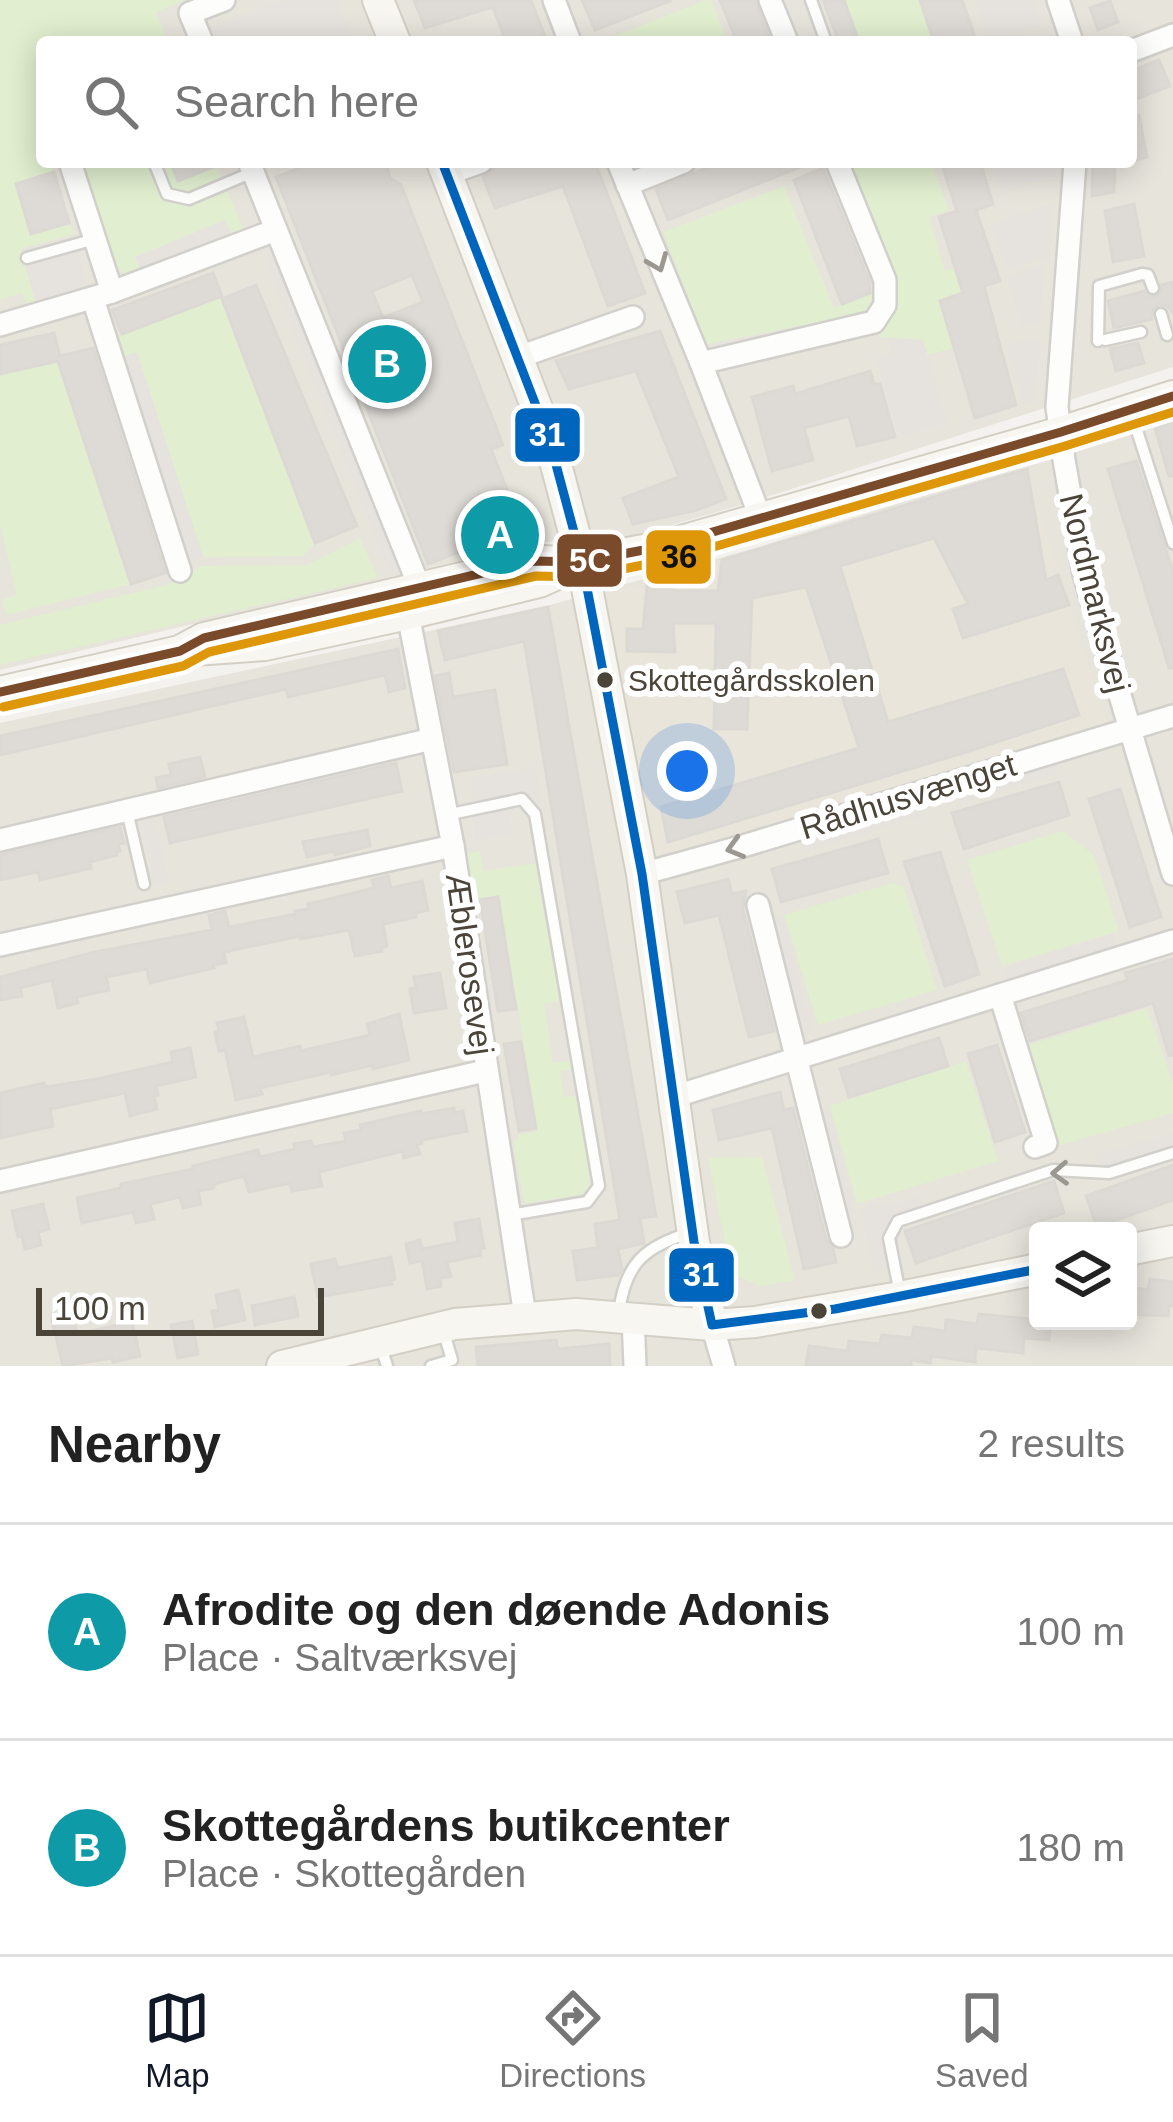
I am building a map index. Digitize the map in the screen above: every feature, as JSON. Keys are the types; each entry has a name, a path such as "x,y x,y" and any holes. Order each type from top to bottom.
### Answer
{"street":[{"path":"200,36 190,13 224,0"},
{"path":"378,0 392,36"},
{"path":"554,0 568,36"},
{"path":"770,0 785,36"},
{"path":"1058,0 1070,36"},
{"path":"1137,49 1173,35"},
{"path":"72,168 95,239 102,296 180,571"},
{"name":"Æblerosevej","path":"251,168 416,604 431,739 453,846 525,1316"},
{"path":"444,168 550,442 582,562 642,874 692,1232 724,1366"},
{"path":"620,168 761,519"},
{"path":"626,184 668,168"},
{"path":"700,363 874,322 885,304 885,280 839,168"},
{"name":"Nordmarksvej","path":"1075,168 1057,407 1060,432 1084,574 1173,874"},
{"path":"0,325 102,296 276,230"},
{"path":"519,357 632,317"},
{"path":"0,692 180,651 204,638 416,604 534,561 582,562 664,546 1173,396"},
{"name":"Rådhusvænget","path":"642,874 1173,716"},
{"path":"0,840 431,739"},
{"path":"0,945 453,846"},
{"path":"758,905 842,1236"},
{"path":"673,1097 1173,941"},
{"path":"1000,995 1046,1143 1035,1147"},
{"path":"0,1181 485,1071"},
{"path":"1137,1248 1173,1241"},
{"path":"282,1366 383,1354 442,1327 525,1316 626,1316 712,1325 755,1322 1029,1271"},
{"path":"626,1316 635,1366"}],"lane":[{"path":"811,0 824,36"},
{"path":"156,168 167,194 189,199 249,168"},
{"path":"27,258 95,239"},
{"path":"1141,332 1101,341 1099,286 1142,274 1148,275 1153,288"},
{"path":"1161,314 1167,335"},
{"path":"1130,410 1173,543"},
{"path":"446,815 521,799 535,814 599,1186 587,1202 508,1215"},
{"path":"127,810 145,884"},
{"path":"900,1297 889,1238 898,1222 1053,1170 1109,1174 1173,1153"},
{"path":"626,1316 622,1289 635,1264 660,1242 692,1232"},
{"path":"431,1366 452,1360 442,1327"}],"shaded area":[{"path":"0,0 1173,0 1173,367 638,535 533,543 0,670"},
{"path":"283,0 337,0 352,36 214,36 211,28"},
{"path":"975,0 1033,0 1042,25 1008,36 987,36"},
{"path":"992,168 1056,168 1055,175 1001,194"},
{"path":"1053,203 1050,256 1007,270 991,224"},
{"path":"225,220 238,252 142,273 135,257"},
{"path":"285,249 414,561 389,572 265,259"},
{"path":"77,251 87,287 35,301 25,265"},
{"path":"1045,265 1040,321 1022,326 1007,277"},
{"path":"888,338 923,340 947,423 899,437 876,357 891,354"},
{"path":"1040,338 1036,400 1023,404 1006,344"},
{"path":"137,352 203,557 175,566 109,361"},
{"path":"1173,418 1173,1366 0,1366 0,723 550,605 755,548"},
{"name":"Skottegårdsskolen","path":"1026,471 1107,723 649,864 607,594"},
{"path":"1060,748 1057,774 956,804 962,778"},
{"path":"537,767 540,806 509,811 512,834 475,841 472,777"},
{"path":"928,788 920,817 803,852 814,822"},
{"path":"154,815 169,883 155,886 140,818"},
{"path":"782,915 811,1027 800,1039 770,925"},
{"path":"1112,934 1120,960 1013,994 1005,968"},
{"path":"806,1106 830,1112 859,1231 837,1230"},
{"path":"1173,1133 1173,1156 1109,1178 1095,1155"},
{"path":"919,1197 933,1213 898,1224 893,1232 896,1262 874,1273 861,1214 874,1201 886,1205"}],"green space":[{"path":"0,0 186,0 156,12 166,36 36,36 36,168 54,172 16,184 31,234 69,223 75,234 21,249 37,305 28,307 22,293 0,300"},
{"path":"711,0 726,36 615,36"},
{"path":"844,0 920,0 932,36 857,36"},
{"path":"79,168 174,168 179,180 218,168 244,229 232,236 225,221 136,257 142,273 126,275 112,264"},
{"path":"851,168 933,168 949,210 929,217 945,271 955,268 963,293 940,301 954,348 927,355 922,340 880,337 892,308 894,278"},
{"path":"784,186 834,308 874,293 865,313 707,344 663,232"},
{"path":"222,296 315,543 303,556 203,557 137,353 125,356 118,336"},
{"path":"58,361 131,584 6,615 2,599 17,595 0,525 0,374"},
{"path":"360,538 378,578 0,665 0,625 166,585 202,566 307,565"},
{"path":"1063,831 1094,855 1119,931 1002,966 967,860"},
{"path":"480,851 483,871 535,863 560,1001 544,1004 553,1063 569,1061 571,1069 560,1071 564,1097 577,1096 590,1179 588,1189 580,1195 524,1201 513,1141 518,1135 538,1131 499,896 472,895 464,854"},
{"path":"892,883 904,887 937,990 818,1025 784,915"},
{"path":"1147,1008 1173,1083 1173,1113 1057,1146 1026,1046"},
{"path":"966,1061 998,1161 857,1204 830,1106"},
{"path":"762,1157 795,1280 760,1286 731,1273 708,1158"}],"building":[{"path":"414,0 531,0 545,36 504,36 493,7 425,28"},
{"path":"582,0 669,0 670,1 595,30"},
{"path":"720,0 755,0 769,36 735,36"},
{"path":"823,0 844,0 857,36 837,36"},
{"path":"920,0 962,0 975,36 932,36"},
{"path":"1110,1 1118,22 1098,30 1090,8"},
{"path":"1159,60 1170,86 1137,99 1137,69"},
{"path":"1137,115 1147,157 1137,160"},
{"path":"173,168 210,168 178,181"},
{"path":"299,168 387,168 390,178 401,185 503,445 491,449 512,502 473,517 483,543 428,564 276,177","holes":["412,275 423,302 383,318 372,291"]},
{"path":"494,168 597,168 645,293 608,306 563,186 495,208 483,177"},
{"path":"707,168 798,168 668,220 656,189"},
{"path":"823,168 870,283 870,293 842,304 794,180"},
{"path":"943,168 982,168 993,204 976,210 1000,281 984,286 1016,405 975,418 940,301 963,293 939,217 957,211"},
{"path":"1093,168 1115,168 1114,192 1092,196"},
{"path":"54,172 69,223 31,234 16,184"},
{"path":"1134,204 1144,256 1113,262 1105,211"},
{"path":"213,273 222,296 122,334 112,310"},
{"path":"1173,282 1173,313 1159,304 1152,319 1114,328 1108,301 1144,291 1155,297 1162,285"},
{"path":"256,285 357,526 315,543 222,299"},
{"path":"660,331 726,499 633,524 623,498 679,477 636,371 569,389 556,361"},
{"path":"54,333 60,356 93,348 165,573 131,584 58,361 0,374 0,345"},
{"path":"1138,343 1144,363 1116,371 1110,349"},
{"path":"870,371 874,384 880,384 895,437 857,446 849,416 804,428 813,460 772,471 752,397 793,386 795,394"},
{"path":"1173,423 1173,476 1169,476 1155,428"},
{"path":"1136,461 1173,571 1173,668 1169,668 1108,469"},
{"path":"1027,469 1046,580 1058,575 1069,605 963,638 953,609 968,604 934,538 840,566 888,722 1063,669 1079,715 668,842 661,807 859,748 806,587 752,598 747,729 714,729 716,623 673,623 675,652 627,651 627,629 643,629 648,573 671,574 674,591 718,591 722,560"},
{"path":"548,607 656,1216 640,1218 644,1243 618,1249 622,1269 618,1275 577,1280 573,1251 598,1248 595,1224 620,1220 524,641 445,660 438,631"},
{"path":"398,649 405,688 389,692 385,675 288,697 286,689 0,755 0,736"},
{"path":"449,673 453,697 495,690 507,764 454,772 435,676"},
{"path":"200,757 205,777 158,788 156,778 171,775 169,764"},
{"path":"396,763 402,791 170,843 164,817"},
{"path":"1059,782 1069,815 964,849 952,813"},
{"path":"1120,789 1161,917 1130,927 1089,799"},
{"path":"120,827 124,843 118,844 120,851 90,862 91,868 40,880 38,872 0,880 0,855"},
{"path":"367,830 370,846 307,857 303,842"},
{"path":"878,839 888,873 781,902 772,869"},
{"path":"940,852 979,974 945,986 904,862"},
{"path":"388,876 391,888 422,881 428,910 383,924 387,946 382,951 355,956 349,930 300,936 224,952 226,963 150,983 147,969 106,977 109,990 76,997 78,1003 58,1008 52,980 20,988 22,996 0,1000 0,977 95,952 212,930 209,915 225,911 229,927 296,914 309,909 308,904 374,888 372,880"},
{"path":"728,879 732,894 746,891 743,909 774,1031 749,1037 719,915 685,923 677,892"},
{"path":"498,897 516,1009 498,1011 480,900"},
{"path":"1173,959 1173,1055 1169,1056 1153,1003 1030,1041 1021,1013 1128,980 1125,973"},
{"path":"440,973 446,1008 414,1013 410,989 416,988 414,977"},
{"path":"399,1014 409,1060 260,1088 262,1094 236,1100 225,1050 219,1051 215,1032 219,1031 217,1023 244,1017 253,1057 370,1035 367,1024"},
{"path":"939,1038 948,1066 849,1097 840,1069"},
{"path":"521,1042 536,1128 519,1131 504,1044"},
{"path":"997,1045 1025,1132 995,1142 968,1054"},
{"path":"190,1048 196,1077 156,1086 157,1109 130,1116 125,1093 50,1109 53,1126 0,1138 0,1093 173,1062 171,1052"},
{"path":"780,1092 784,1110 793,1108 826,1240 836,1262 804,1269 772,1128 719,1140 713,1110"},
{"path":"454,1108 455,1113 463,1111 467,1131 422,1140 417,1145 420,1154 404,1158 403,1151 319,1172 322,1186 292,1191 290,1183 249,1192 244,1176 198,1191 201,1204 183,1208 180,1197 150,1204 154,1219 136,1223 133,1212 82,1223 77,1198 121,1188 121,1184 258,1150 260,1157 295,1149 294,1144 311,1141 313,1147 346,1141 344,1133 361,1130 360,1125"},
{"path":"1173,1165 1173,1200 1111,1222 1095,1222 1086,1196"},
{"path":"1054,1181 1064,1213 916,1263 905,1231"},
{"path":"43,1204 49,1229 38,1232 41,1245 25,1249 12,1211"},
{"path":"479,1219 481,1255 447,1262 451,1276 440,1278 441,1286 427,1289 422,1261 410,1263 406,1244 420,1240 422,1249 458,1242 455,1223"},
{"path":"391,1257 392,1284 318,1297 311,1264 335,1259 338,1268"},
{"path":"1150,1279 1173,1282 1168,1316 1137,1314 1137,1288 1148,1290"},
{"path":"238,1290 245,1320 215,1327 216,1295"},
{"path":"294,1297 298,1316 255,1325 252,1306"},
{"path":"979,1314 1029,1319 1029,1330 1050,1330 1049,1340 1024,1338 1023,1353 976,1348 975,1362 931,1356 930,1363 911,1360 911,1366 806,1366 809,1346 847,1351 849,1341 880,1344 882,1335 912,1338 914,1327 945,1331 946,1320 977,1324"},
{"path":"73,1315 77,1334 132,1322 140,1356 63,1366 52,1320"},
{"path":"192,1321 198,1354 178,1358 171,1325"},
{"path":"556,1340 558,1349 609,1344 610,1366 478,1366 476,1347"}],"transit line":[{"name":"31","path":"444,168 550,442 582,562 642,874 694,1242 712,1325 835,1309 1029,1271"},
{"name":"5C","path":"0,692 180,651 204,638 534,561 582,562 664,546 1173,396"},
{"name":"36","path":"3,707 183,666 209,652 536,576 583,577 668,560 1173,412"}],"place":[{"name":"Skottegårdens butikcenter","path":"387,364"},
{"name":"Afrodite og den døende Adonis","path":"500,535"},
{"name":"Skottegårdsskolen","path":"605,680"}]}
